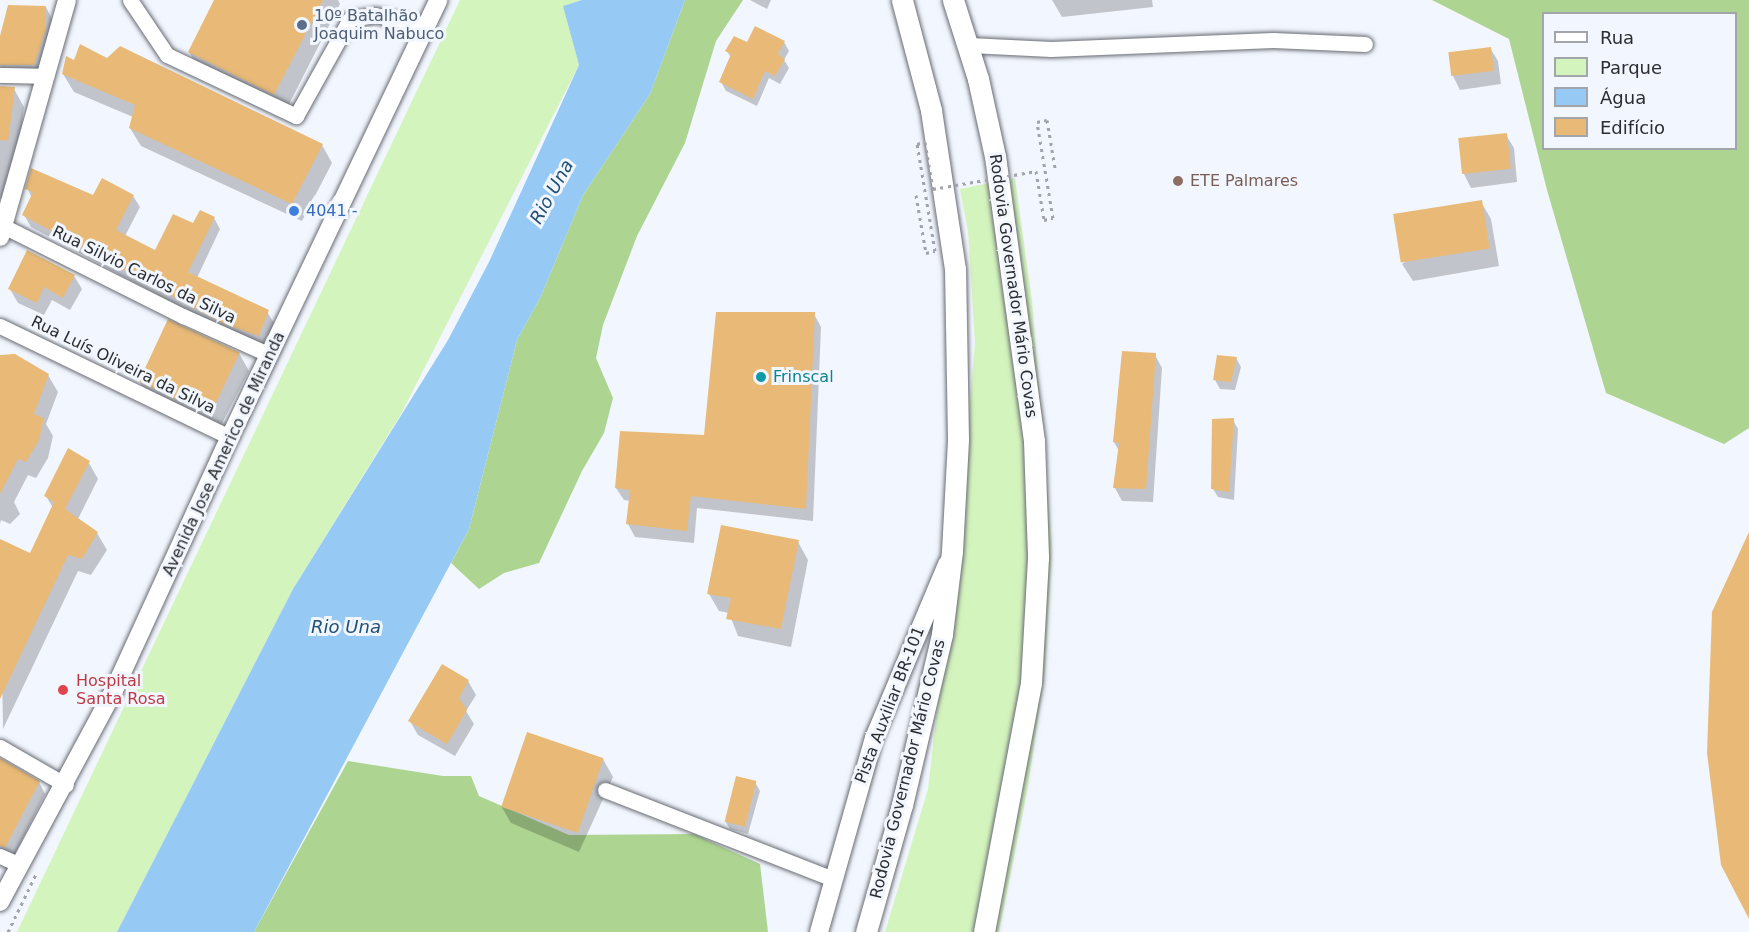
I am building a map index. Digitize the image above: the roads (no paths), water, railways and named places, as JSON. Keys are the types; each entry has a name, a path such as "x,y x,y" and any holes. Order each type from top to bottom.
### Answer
{"highway":[{"name":"Rodovia Governador Mário Covas","path":"866,932 932,683 952,551 958,439 955,269 931,110 903,0"},
{"name":"Rodovia Governador Mário Covas","path":"953,0 969,45 996,156 1015,280 1035,441 1038,558 1032,682 984,932"}],"main road":[{"path":"2,232 67,0"},
{"name":"Avenida Jose Americo de Miranda","path":"0,902 18,864 66,785 114,690 430,10"},
{"name":"Pista Auxiliar BR-101","path":"819,932 874,738 952,551"}],"street":[{"path":"130,0 167,55 296,116 350,19 430,10"},
{"path":"969,45 1051,49 1273,40 1365,44"},
{"path":"0,75 46,76"},
{"name":"Rua Silvio Carlos da Silva","path":"2,232 270,355"},
{"name":"Rua Luís Oliveira da Silva","path":"0,326 230,437"},
{"path":"0,747 66,785"},
{"path":"605,790 833,879"},
{"path":"0,856 18,864"}],"water":[{"name":"Rio Una","path":"582,0 685,0 650,94 583,195 541,296 517,340 469,529 254,932 117,932 293,589 448,340 489,262 579,65 563,6"}],"place":[{"name":"10º Batalhão Joaquim Nabuco","path":"302,25"},
{"name":"ETE Palmares","path":"1178,181"},
{"name":"4041 -","path":"294,211"},
{"name":"Frinscal","path":"761,377"},
{"name":"Hospital Santa Rosa","path":"63,690"}]}
